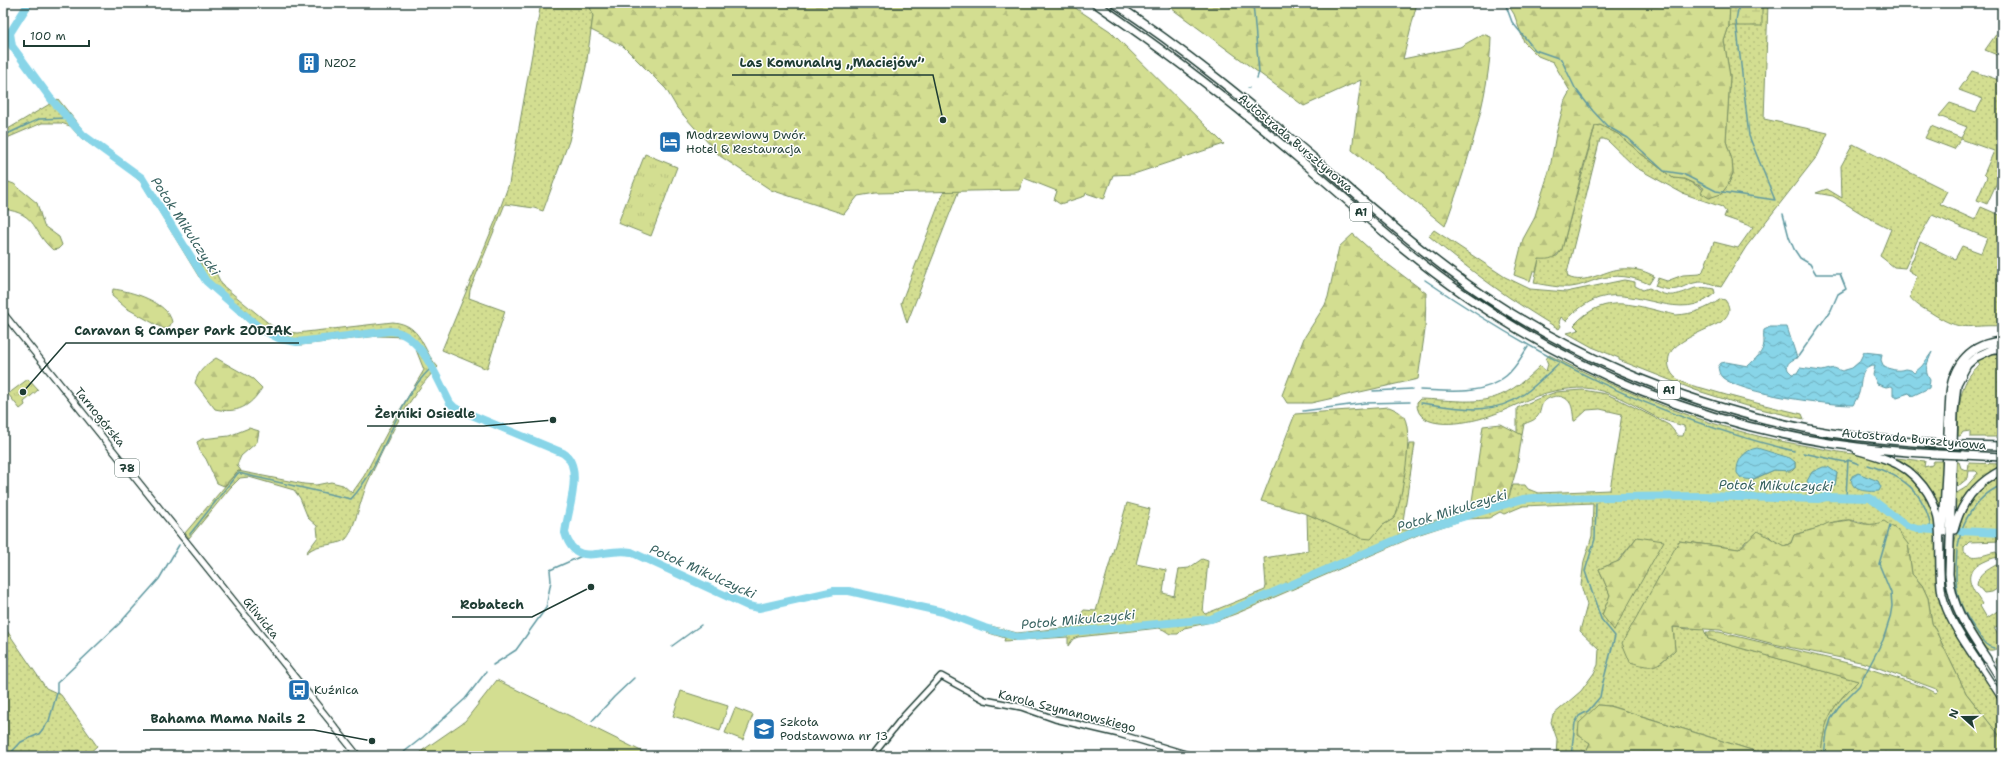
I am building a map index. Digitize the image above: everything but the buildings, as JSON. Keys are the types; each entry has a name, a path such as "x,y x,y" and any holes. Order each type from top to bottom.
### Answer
{"highway":[{"name":"Autostrada Bursztynowa","path":"1095,3 1172,57 1264,130 1420,261 1464,295 1522,332 1596,371 1659,397 1749,426 1835,444 1937,454 2002,457"},
{"name":"Autostrada Bursztynowa","path":"1114,3 1166,39 1233,91 1447,270 1496,304 1565,344 1656,385 1752,416 1820,431 1862,437 1938,444 2002,446"},
{"path":"1940,576 1951,382 1958,365 1971,351 1986,343 2002,341"},
{"path":"1987,659 1964,624 1954,600 1949,574 1954,412 1957,384 1967,365 1976,357 1988,351 2002,349"},
{"path":"1980,445 2002,441"},
{"path":"1835,444 1889,460 1906,469 1921,483 1928,493 1938,517 1942,594 1949,616 1979,664"},
{"path":"1951,542 1956,520 1966,500 1982,482 2002,470"}],"main road":[{"name":"Tarnogórska","path":"3,314 195,553"},
{"name":"Gliwicka","path":"195,553 358,756"},
{"path":"1987,659 2002,683"},
{"path":"1979,664 2002,699"}],"street":[{"name":"Karola Szymanowskiego","path":"872,756 903,717 941,676 985,700 1021,707 1055,719 1119,734 1192,756"}],"green space":[{"path":"541,3 589,3 593,16 586,67 569,141 543,211 534,208 505,204 470,290 469,298 505,311 487,369 442,350 495,222 509,184"},
{"path":"589,3 1068,3 1110,31 1224,144 1134,174 1113,175 1104,199 1086,193 1085,196 1060,204 1054,200 1057,191 1024,178 1019,190 876,193 858,196 844,214 771,190 720,156 677,108 666,89 623,46 591,30 593,16"},
{"path":"1164,3 1417,3 1403,59 1460,47 1483,34 1491,37 1490,60 1486,84 1475,133 1445,226 1352,150 1361,80 1304,106"},
{"path":"1507,3 1730,3 1729,26 1724,41 1730,76 1726,141 1732,160 1733,173 1728,185 1721,194 1709,198 1701,193 1704,188 1684,179 1673,178 1618,134 1600,125 1595,126 1562,249 1552,258 1539,259 1536,271 1533,271 1530,281 1514,275 1523,239 1534,219 1550,168 1556,134 1565,100 1570,91 1553,62 1538,56 1524,42 1514,14"},
{"path":"1730,3 1768,3 1764,119 1828,133 1818,155 1746,247 1721,287 1703,282 1690,284 1671,290 1655,286 1658,278 1667,281 1683,275 1700,274 1703,271 1714,242 1738,248 1753,227 1724,217 1726,212 1722,207 1682,193 1635,167 1608,141 1600,139 1567,273 1568,277 1574,279 1587,279 1620,269 1634,269 1654,276 1649,284 1636,279 1618,276 1605,277 1571,287 1557,287 1534,283 1539,259 1557,256 1562,249 1595,126 1600,125 1618,134 1673,178 1684,179 1714,195 1721,194 1728,185 1733,173 1732,160 1726,141 1730,76 1724,41 1729,26"},
{"path":"1730,3 1762,3 1762,26 1729,26"},
{"path":"2002,26 2002,57 1985,50"},
{"path":"1972,71 2002,81 2002,179 1999,178 1987,204 1977,200 1987,177 1984,174 1994,151 1961,139 1954,149 1925,138 1931,126 1961,138 1967,127 1939,116 1950,103 1976,112 1983,99 1959,90"},
{"path":"58,99 86,134 143,175 194,260 204,265 212,265 222,285 272,326 288,332 297,333 393,322 403,324 410,328 420,339 432,360 438,367 406,407 389,437 367,484 349,535 343,541 316,547 306,553 318,537 317,526 308,518 300,498 294,490 249,477 240,478 230,488 189,538 185,533 238,471 304,484 316,485 331,482 343,485 352,493 364,476 391,425 424,370 415,347 406,337 378,336 301,345 286,343 269,337 251,325 199,277 141,182 123,167 81,138 70,126 61,123 42,123 7,138 3,143 3,132"},
{"path":"1853,144 1947,191 1940,204 1975,220 1981,207 2002,216 2002,326 1958,326 1941,319 1921,307 1910,297 1917,276 1908,270 1920,242 1955,259 1962,246 1981,253 1987,238 1932,215 1917,241 1905,268 1894,267 1880,256 1891,229 1869,218 1833,196 1816,193 1827,189 1842,198 1841,166"},
{"path":"645,154 677,167 651,236 618,223"},
{"path":"3,180 14,184 37,203 44,226 59,237 62,245 58,249 53,250 46,243 29,219 15,211 3,209"},
{"path":"959,190 907,323 901,303 944,191"},
{"path":"1434,230 1505,277 1530,289 1566,292 1624,280 1635,282 1635,286 1643,290 1649,288 1667,295 1680,294 1701,287 1714,289 1715,293 1702,302 1688,306 1659,303 1629,297 1614,296 1599,298 1581,307 1566,321 1561,317 1559,322 1561,326 1559,329 1508,297 1460,262 1429,236"},
{"path":"1353,234 1381,259 1426,293 1425,330 1418,379 1311,403 1287,403 1282,395 1304,338 1325,305 1339,247"},
{"path":"113,289 139,295 156,303 169,315 172,322 168,329 162,328 126,308 112,296"},
{"path":"1721,299 1725,300 1729,309 1728,314 1724,319 1721,322 1683,341 1671,352 1668,364 1673,375 1682,382 1739,399 1802,414 1804,419 1743,405 1695,390 1619,360 1619,358 1592,347 1567,333 1579,330 1574,325 1586,314 1610,304 1635,305 1676,315 1700,310"},
{"path":"2002,353 2002,437 1970,437 1970,431 1963,432 1960,436 1958,436 1959,407 1963,388 1967,380 1972,372 1980,365 1978,361 1988,355"},
{"path":"1549,355 1601,380 1654,402 1734,430 1772,439 1874,458 1898,468 1916,482 1929,501 1934,514 1937,528 1939,586 1945,614 1957,638 1988,682 2001,706 2003,718 2002,739 1966,693 1932,623 1928,598 1922,585 1912,574 1908,544 1884,522 1873,525 1853,520 1836,521 1794,535 1791,543 1784,546 1775,542 1769,536 1746,541 1739,549 1679,541 1659,664 1675,650 1673,627 1689,629 1703,628 1708,639 1859,681 1842,697 1831,714 1824,733 1821,756 1771,756 1610,706 1598,705 1590,743 1584,756 1556,756 1557,739 1551,722 1553,715 1581,691 1598,665 1599,649 1580,631 1587,605 1581,585 1584,561 1592,536 1593,503 1523,506 1504,514 1500,512 1489,518 1466,519 1420,534 1238,613 1216,621 1184,628 1178,634 1170,634 1159,628 1078,637 1073,639 1068,646 1068,637 1004,641 1005,638 986,632 991,626 1017,633 1071,627 1084,610 1096,611 1127,503 1150,509 1136,564 1166,570 1163,593 1174,596 1179,569 1189,568 1202,559 1208,561 1203,612 1205,614 1265,590 1264,558 1308,551 1307,514 1354,534 1371,538 1383,525 1393,519 1396,515 1409,444 1415,444 1402,527 1403,530 1471,508 1508,499 1513,485 1525,485 1528,489 1538,493 1610,490 1622,414 1600,409 1587,410 1574,421 1570,403 1560,396 1556,396 1546,400 1541,406 1539,414 1536,418 1524,424 1522,435 1517,433 1517,408 1556,392 1583,390 1606,394 1669,425 1678,436 1683,436 1684,426 1656,417 1611,394 1585,388 1573,388 1545,393 1495,414 1467,422 1433,422 1424,418 1419,412 1417,402 1420,399 1472,401 1485,400 1498,396 1524,380 1540,366 1546,371 1548,364 1546,359","holes":["1795,462 1795,468 1792,471 1774,470 1752,480 1748,478","1837,473 1835,485 1828,488 1815,489","1637,537 1602,615 1610,595 1599,569 1617,562"]},
{"path":"216,358 253,379 262,388 253,400 242,408 236,410 215,409 195,383 196,379 206,365"},
{"path":"28,379 38,390 24,402 25,405 20,409 8,394"},
{"path":"1389,407 1403,415 1407,426 1408,437 1406,465 1396,515 1393,519 1383,525 1371,539 1361,538 1307,514 1261,501 1295,414"},
{"path":"1501,424 1522,435 1517,467 1508,499 1471,508 1483,426"},
{"path":"249,428 259,431 257,442 241,456 237,465 241,471 238,471 224,486 217,483 206,459 200,451 197,442 202,439 229,436"},
{"path":"1895,459 1925,461 1924,467 1932,465 1934,461 1944,461 1940,513 1937,504 1927,486 1913,471 1914,469"},
{"path":"1956,462 1959,462 1961,468 1968,471 1969,463 2002,464 2002,467 1986,478 1969,493 1954,517 1955,494 1965,488 1978,473 1976,471 1969,471 1968,478 1957,487"},
{"path":"2002,473 2002,541 1969,542 1964,547 1964,552 1968,555 1980,556 1996,552 1999,557 1993,558 1978,565 1970,574 1971,584 1982,604 1980,606 1987,618 2002,608 2002,629 1997,626 1994,628 2002,642 2002,645 1996,649 1990,650 1986,649 1964,618 1957,600 1954,586 1953,559 1957,532 1965,509 1971,499 1980,490"},
{"path":"1849,520 1862,524 1875,524 1884,521 1897,530 1908,544 1912,574 1922,585 1928,598 1932,623 1966,693 2002,739 2002,756 1821,756 1824,731 1827,722 1842,698 1858,681 1708,639 1706,632 1719,632 1864,667 1924,687 1936,693 1939,690 1865,663 1774,644 1720,630 1673,627 1675,650 1663,660 1650,666 1630,662 1622,643 1679,541 1739,549 1758,531 1784,546 1791,543 1794,535 1818,528 1828,523"},
{"path":"1637,537 1664,541 1614,630 1602,615 1610,595 1599,569 1619,561"},
{"path":"1996,565 2002,566 2002,586 1992,592 1984,593 1977,585 1979,578"},
{"path":"3,625 46,688 61,695 97,746 86,756 3,756"},
{"path":"2002,652 2002,674 1996,661"},
{"path":"497,680 651,756 418,756 423,750 465,721"},
{"path":"681,691 728,706 720,731 673,716"},
{"path":"1598,705 1609,706 1771,756 1584,756 1590,743 1578,735 1579,723"},
{"path":"735,708 753,715 743,740 725,733"}],"water":[{"path":"1770,327 1787,327 1797,358 1787,365 1788,370 1792,374 1797,373 1800,368 1822,371 1834,368 1842,371 1852,368 1859,362 1864,352 1882,354 1881,360 1883,365 1888,368 1893,370 1911,370 1914,373 1922,366 1932,352 1927,369 1930,380 1929,388 1912,396 1909,393 1897,397 1893,395 1893,387 1886,387 1877,384 1873,375 1875,366 1870,367 1866,369 1862,376 1859,394 1853,405 1806,401 1766,394 1733,384 1723,378 1719,373 1718,367 1721,363 1726,362 1748,366 1760,353 1764,343 1764,330"},
{"path":"1757,448 1790,458 1795,462 1795,468 1789,471 1774,470 1751,480 1741,478 1737,473 1739,460 1748,451"},
{"path":"1823,467 1828,467 1837,473 1835,485 1828,488 1810,487 1807,481 1812,472"},
{"path":"1858,473 1878,481 1881,487 1879,491 1865,491 1856,488 1853,485 1852,476"}],"waterway":[{"name":"Potok Mikulczycki","path":"29,3 10,33 12,46 51,99 83,135 142,178 206,281 261,329 280,339 297,342 390,331 401,333 411,339 427,358 450,403 455,408 563,453 569,459 573,468 574,478 565,533 570,544 576,551 584,554 621,551 631,552 748,606 759,608 834,591 849,591 943,612 985,628 1017,637 1211,619 1419,530 1523,499 1533,498 1703,496 1818,499 1826,497 1870,498 1907,526 1917,529 1934,530"},
{"path":"1253,3 1259,72 1257,78"},
{"path":"1505,3 1512,22 1535,50 1561,59 1575,88 1593,111 1607,126 1628,138 1664,171 1683,174 1716,191 1775,200"},
{"path":"1739,3 1736,21 1749,136 1775,200"},
{"path":"3,136 39,119 68,118"},
{"path":"1783,214 1789,237 1800,258 1810,264 1816,274 1840,274 1846,289 1838,294 1831,310 1797,358"},
{"path":"1425,280 1513,336 1557,361 1602,383 1647,403 1694,421 1743,437 1794,451"},
{"path":"1420,390 1465,391 1487,387 1510,373 1528,347"},
{"path":"1421,403 1474,409 1499,406 1524,394 1559,363"},
{"path":"190,534 238,473 351,499 373,468 407,398 418,382 431,368"},
{"path":"1373,391 1412,389"},
{"path":"1303,411 1365,403 1410,402"},
{"path":"1803,453 1845,462 1848,460 1846,497"},
{"path":"1848,460 1859,464"},
{"path":"1868,465 1892,474 1911,487 1924,505 1931,530"},
{"path":"1961,531 1968,516 1982,498 2002,485"},
{"path":"1571,756 1575,723 1579,716 1588,711 1600,697 1615,636 1601,619 1585,571 1595,539 1596,503"},
{"path":"1824,756 1827,732 1831,719 1841,704 1859,686 1883,640 1890,618 1892,606 1891,593 1879,564 1890,526"},
{"name":"Potok Mikulczycki","path":"1960,531 2002,533"},
{"path":"1958,547 1961,531"},
{"path":"8,756 21,742 39,734 49,721 57,693 57,683 119,624 159,579 179,545"},
{"path":"1957,550 1956,584 1960,603 1982,640 1988,646 1994,648"},
{"path":"493,665 516,650 546,608 551,581 550,570 584,555"},
{"path":"672,646 701,625"},
{"path":"1998,657 2002,666"},
{"path":"399,756 423,737 465,699 486,672"},
{"path":"592,721 634,678"}],"place":[{"name":"NZOZ","path":"309,63"},
{"name":"Las Komunalny „Maciejów”","path":"943,120"},
{"name":"Modrzewiowy Dwór. Hotel & Restauracja","path":"670,142"},
{"name":"Caravan & Camper Park ZODIAK","path":"23,392"},
{"name":"Żerniki Osiedle","path":"553,420"},
{"name":"Robatech","path":"591,587"},
{"name":"Kuźnica","path":"299,690"},
{"name":"Szkoła Podstawowa nr 13","path":"764,729"},
{"name":"Bahama Mama Nails 2","path":"372,741"}]}
